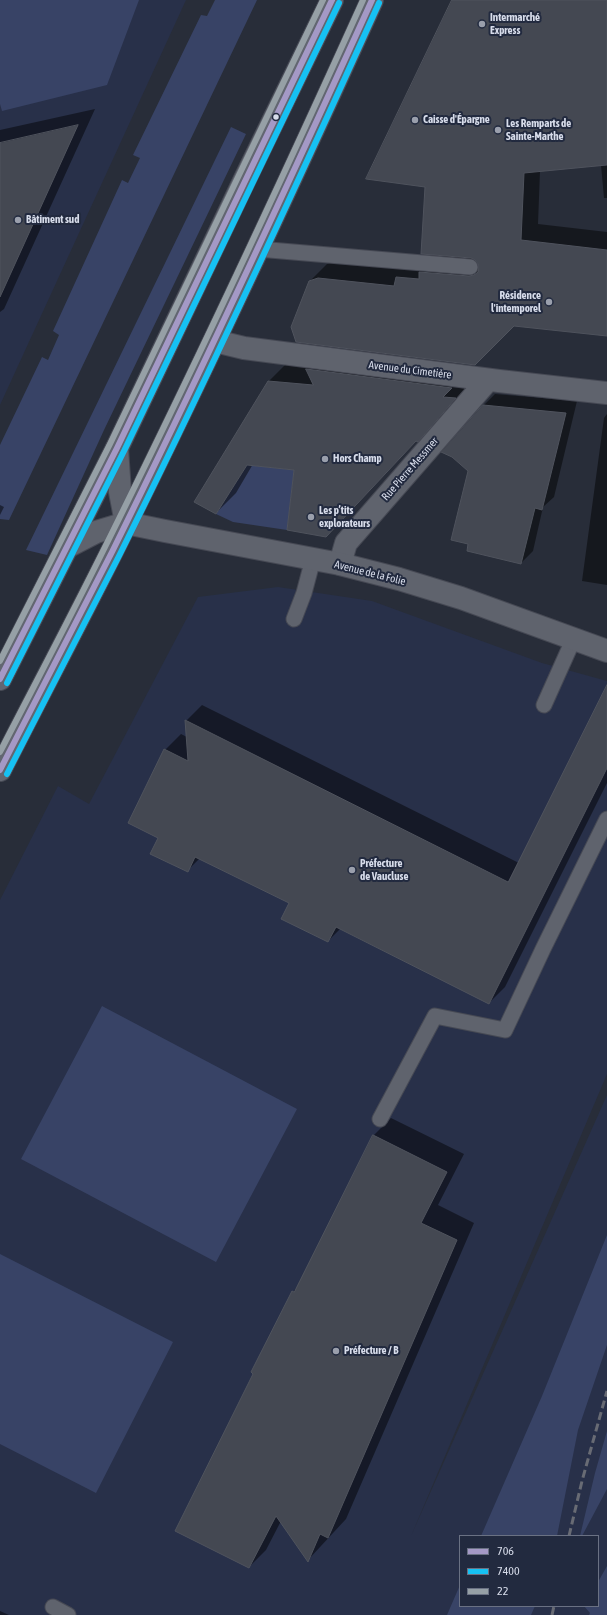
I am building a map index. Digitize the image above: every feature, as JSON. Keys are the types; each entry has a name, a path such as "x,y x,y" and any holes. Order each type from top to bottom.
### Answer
{"main road":[{"path":"0,679 117,448 332,0"},
{"path":"0,770 126,523 215,341 372,0"},
{"name":"Avenue du Cimetière","path":"215,341 244,348 488,380 607,393"},
{"name":"Rue Pierre Messmer","path":"340,564 346,543 488,380"},
{"path":"117,448 120,492 126,523"},
{"name":"Avenue de la Folie","path":"67,547 96,532 126,523 340,564 461,598 607,651"}],"lane":[{"path":"258,250 470,267"},
{"path":"294,619 304,593 313,559"},
{"path":"544,705 574,638"},
{"path":"380,1119 435,1016 505,1030 607,819"},
{"path":"53,1607 68,1615"}],"shaded area":[{"path":"0,0 186,0 0,405"},
{"path":"0,0 139,0 107,85 2,111 0,104"},
{"path":"215,0 257,0 9,520 0,519 0,445 42,357 48,360 59,335 53,331 122,180 128,183 140,158 133,155 201,15 207,16"},
{"path":"231,127 246,134 104,430 47,555 26,550"},
{"path":"247,465 294,470 287,530 233,522 216,514"},
{"name":"Préfecture de Vaucluse","path":"278,587 372,601 542,663 607,681 607,1074 411,1536 607,1095 607,1615 0,1615 0,900 58,786 89,804 198,597"},
{"path":"102,1006 297,1109 216,1262 21,1159"},
{"path":"607,1235 607,1345 578,1430 557,1535 481,1535 542,1396"},
{"path":"0,1254 173,1342 96,1493 0,1444"},
{"path":"607,1431 607,1489 583,1535 580,1535"},
{"path":"607,1566 607,1615 589,1615 590,1613 585,1607 599,1607 599,1580"},
{"path":"459,1587 459,1607 535,1607 531,1615 447,1615"}],"building":[{"path":"452,0 607,0 607,165 524,173 521,240 607,250 607,336 514,326 475,365 296,342 291,327 309,281 318,278 394,286 396,277 419,279 419,272 469,276 478,272 478,264 471,258 421,254 425,187 366,179"},
{"name":"Bâtiment sud","path":"78,125 0,297 0,143"},
{"name":"Hors Champ","path":"306,369 452,388 443,397 456,398 418,442 416,441 326,537 287,530 294,470 247,465 216,514 194,502 268,381 313,385"},
{"path":"483,405 566,413 542,510 535,508 521,564 467,551 468,544 451,540 468,471 452,457 441,452"},
{"name":"Préfecture de Vaucluse","path":"607,685 607,768 489,1004 336,927 328,942 281,919 289,903 195,857 188,872 150,854 158,838 128,823 164,749 188,761 185,720 508,882"},
{"name":"Préfecture / B","path":"373,1135 447,1172 421,1223 457,1240 328,1538 320,1534 308,1562 276,1516 249,1568 175,1531 253,1374 251,1372 292,1291 294,1292"}],"railway":[{"path":"569,1535 582,1481 607,1391"},
{"path":"552,1615 554,1607"}],"transit line":[{"name":"22","path":"0,661 110,444 323,0"},
{"name":"706","path":"0,679 117,448 332,0"},
{"name":"22","path":"0,752 92,573 172,411 269,206 363,0"},
{"name":"706","path":"0,770 112,552 179,415 277,208 372,0"},
{"name":"7400","path":"7,683 124,451 339,3"},
{"name":"7400","path":"7,774 119,556 186,419 284,211 379,3"}],"place":[{"name":"Intermarché Express","path":"482,24"},
{"name":"Caisse d'Épargne","path":"415,120"},
{"name":"Les Remparts de Sainte-Marthe","path":"498,130"},
{"name":"Bâtiment sud","path":"18,220"},
{"name":"Résidence l'intemporel","path":"549,302"},
{"name":"Hors Champ","path":"325,459"},
{"name":"Les p’tits explorateurs","path":"311,517"},
{"name":"Préfecture de Vaucluse","path":"352,870"},
{"name":"Préfecture / B","path":"336,1351"}]}
